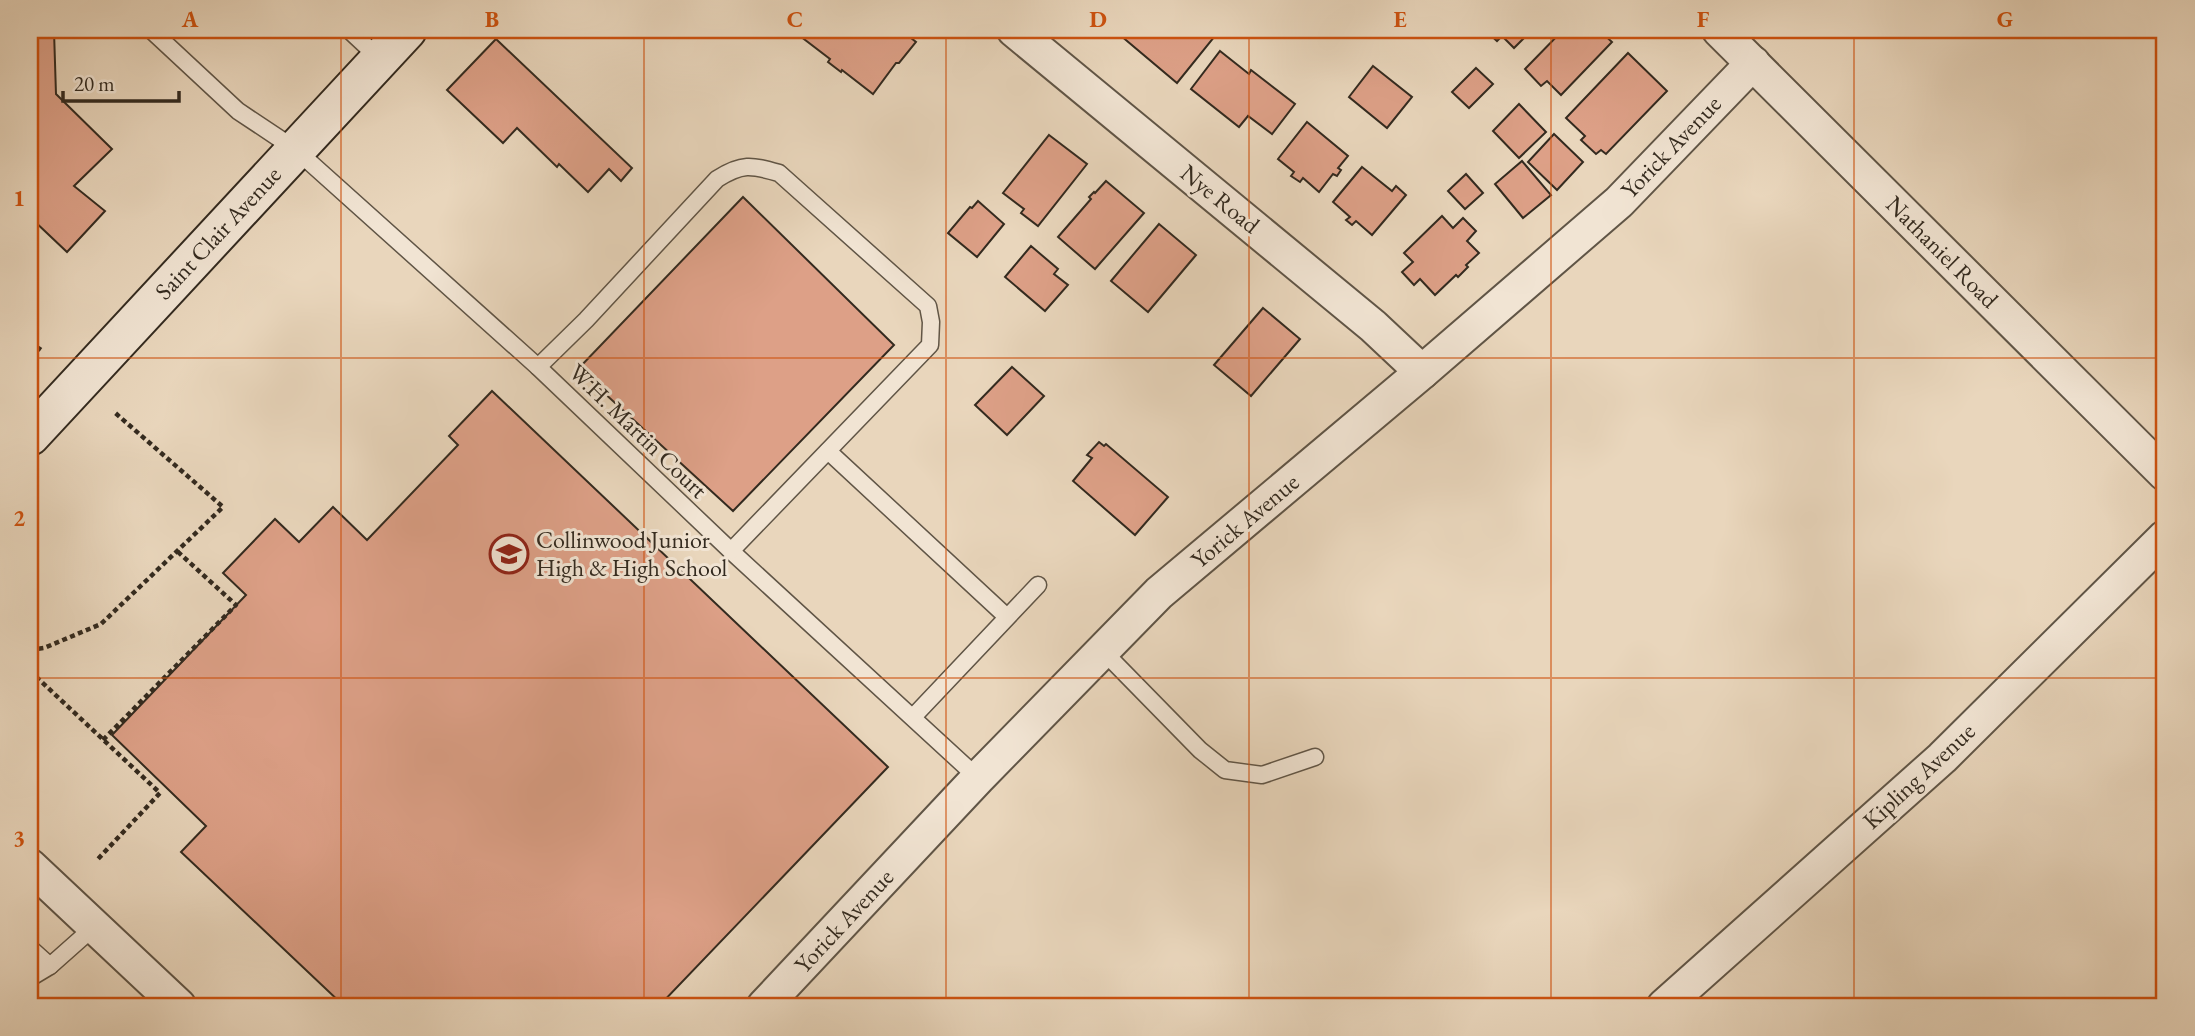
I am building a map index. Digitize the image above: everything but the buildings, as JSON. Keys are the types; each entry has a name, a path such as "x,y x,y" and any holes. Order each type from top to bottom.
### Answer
{"street":[{"name":"Saint Clair Avenue","path":"30,436 407,30"},
{"name":"Nye Road","path":"1014,30 1373,326 1422,372"},
{"name":"Nathaniel Road","path":"1718,30 2165,474"},
{"name":"Yorick Avenue","path":"764,1006 978,778 1159,593 1619,202 1753,63"},
{"name":"Kipling Avenue","path":"1664,1006 1942,758 2165,537"},
{"path":"30,866 178,1006"}],"lane":[{"name":"W.H. Martin Court","path":"151,30 238,111 295,149 538,367 731,551 978,778"},
{"path":"349,30 380,59"},
{"path":"538,367 586,320 717,179 734,168 757,167 779,173 928,306 931,322 930,345 731,551"},
{"path":"828,451 1007,617"},
{"path":"913,717 1038,585"},
{"path":"1102,651 1200,750 1225,770 1262,775 1315,757"},
{"path":"30,978 50,966 94,927"},
{"path":"30,948 50,966"}],"path":[{"path":"30,342 41,350"},
{"path":"30,650 44,648 102,624 223,507 113,411"},
{"path":"103,740 236,605 177,551"},
{"path":"30,671 160,793 97,860"}],"place":[{"name":"Collinwood Junior High & High School","path":"509,554"}]}
